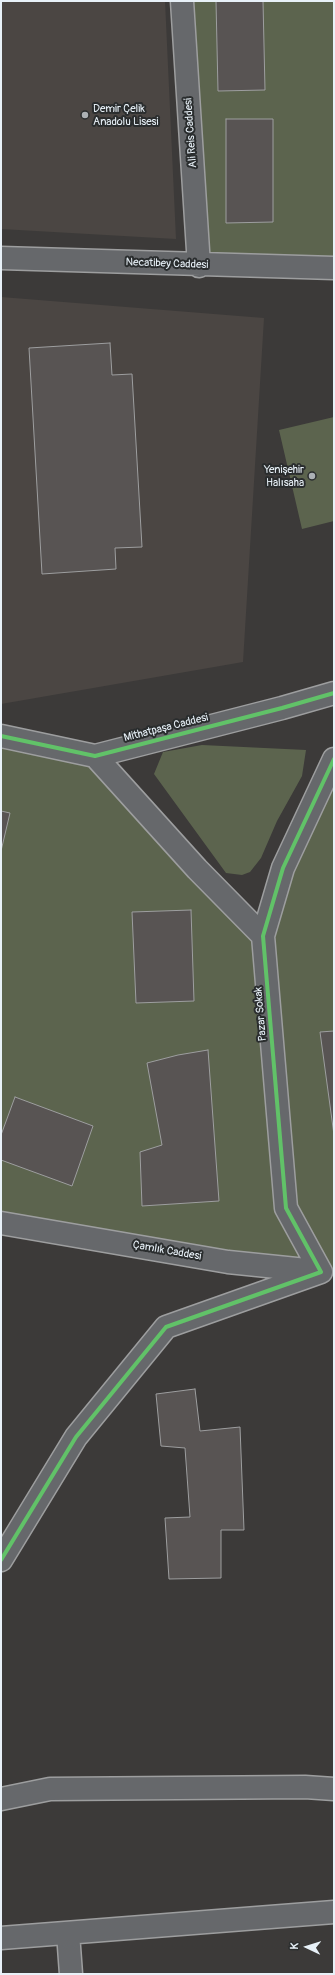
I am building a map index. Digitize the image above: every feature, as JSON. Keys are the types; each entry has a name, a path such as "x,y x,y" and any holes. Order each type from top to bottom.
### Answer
{"street":[{"name":"Ali Reis Caddesi","path":"182,1 199,266"},
{"name":"Necatibey Caddesi","path":"1,258 199,266 334,268"},
{"name":"Mithatpaşa Caddesi","path":"1,736 95,756 282,708 334,693"},
{"path":"95,756 197,869 263,936"},
{"name":"Pazar Sokak","path":"327,1272 286,1208 263,936 283,868 334,759"},
{"name":"Çamlık Caddesi","path":"1,1223 228,1262 327,1272"},
{"path":"2,1558 76,1437 166,1327 327,1272"},
{"path":"1,1799 50,1789 334,1788"},
{"path":"1,1938 334,1912"},
{"path":"68,1933 71,1974"}],"shaded area":[{"name":"Demir Çelik Anadolu Lisesi","path":"1,1 165,1 176,239 1,229"},
{"path":"1,297 264,318 243,662 1,704"}],"green space":[{"path":"182,1 334,1 334,268 199,266"},
{"name":"Yenişehir Halısaha","path":"334,417 334,521 302,529 279,430"},
{"path":"1,734 95,756 263,936 334,759 334,1273 228,1262 1,1223"},
{"path":"202,745 306,750 302,776 277,821 261,858 250,872 242,875 226,873 154,774 163,752"}],"building":[{"path":"216,1 263,1 265,90 218,91"},
{"path":"226,119 273,119 273,222 226,223"},
{"path":"110,343 112,375 132,374 142,547 115,548 116,569 42,574 29,348"},
{"path":"1,811 10,813 1,851"},
{"path":"191,910 194,1001 136,1003 132,912"},
{"path":"334,1031 334,1135 320,1032"},
{"path":"208,1050 219,1201 142,1206 140,1152 162,1145 147,1063 178,1055"},
{"path":"15,1097 93,1126 72,1186 1,1160 1,1135"},
{"path":"195,1389 200,1431 240,1427 244,1530 221,1530 221,1578 169,1579 165,1518 190,1517 185,1448 161,1446 156,1394"}],"cycle path":[{"path":"1,736 95,756 282,708 334,693"},
{"path":"1,1560 76,1437 166,1327 321,1272 286,1208 263,936 283,868 334,759"}],"place":[{"name":"Demir Çelik Anadolu Lisesi","path":"85,115"},
{"name":"Yenişehir Halısaha","path":"312,476"}]}
